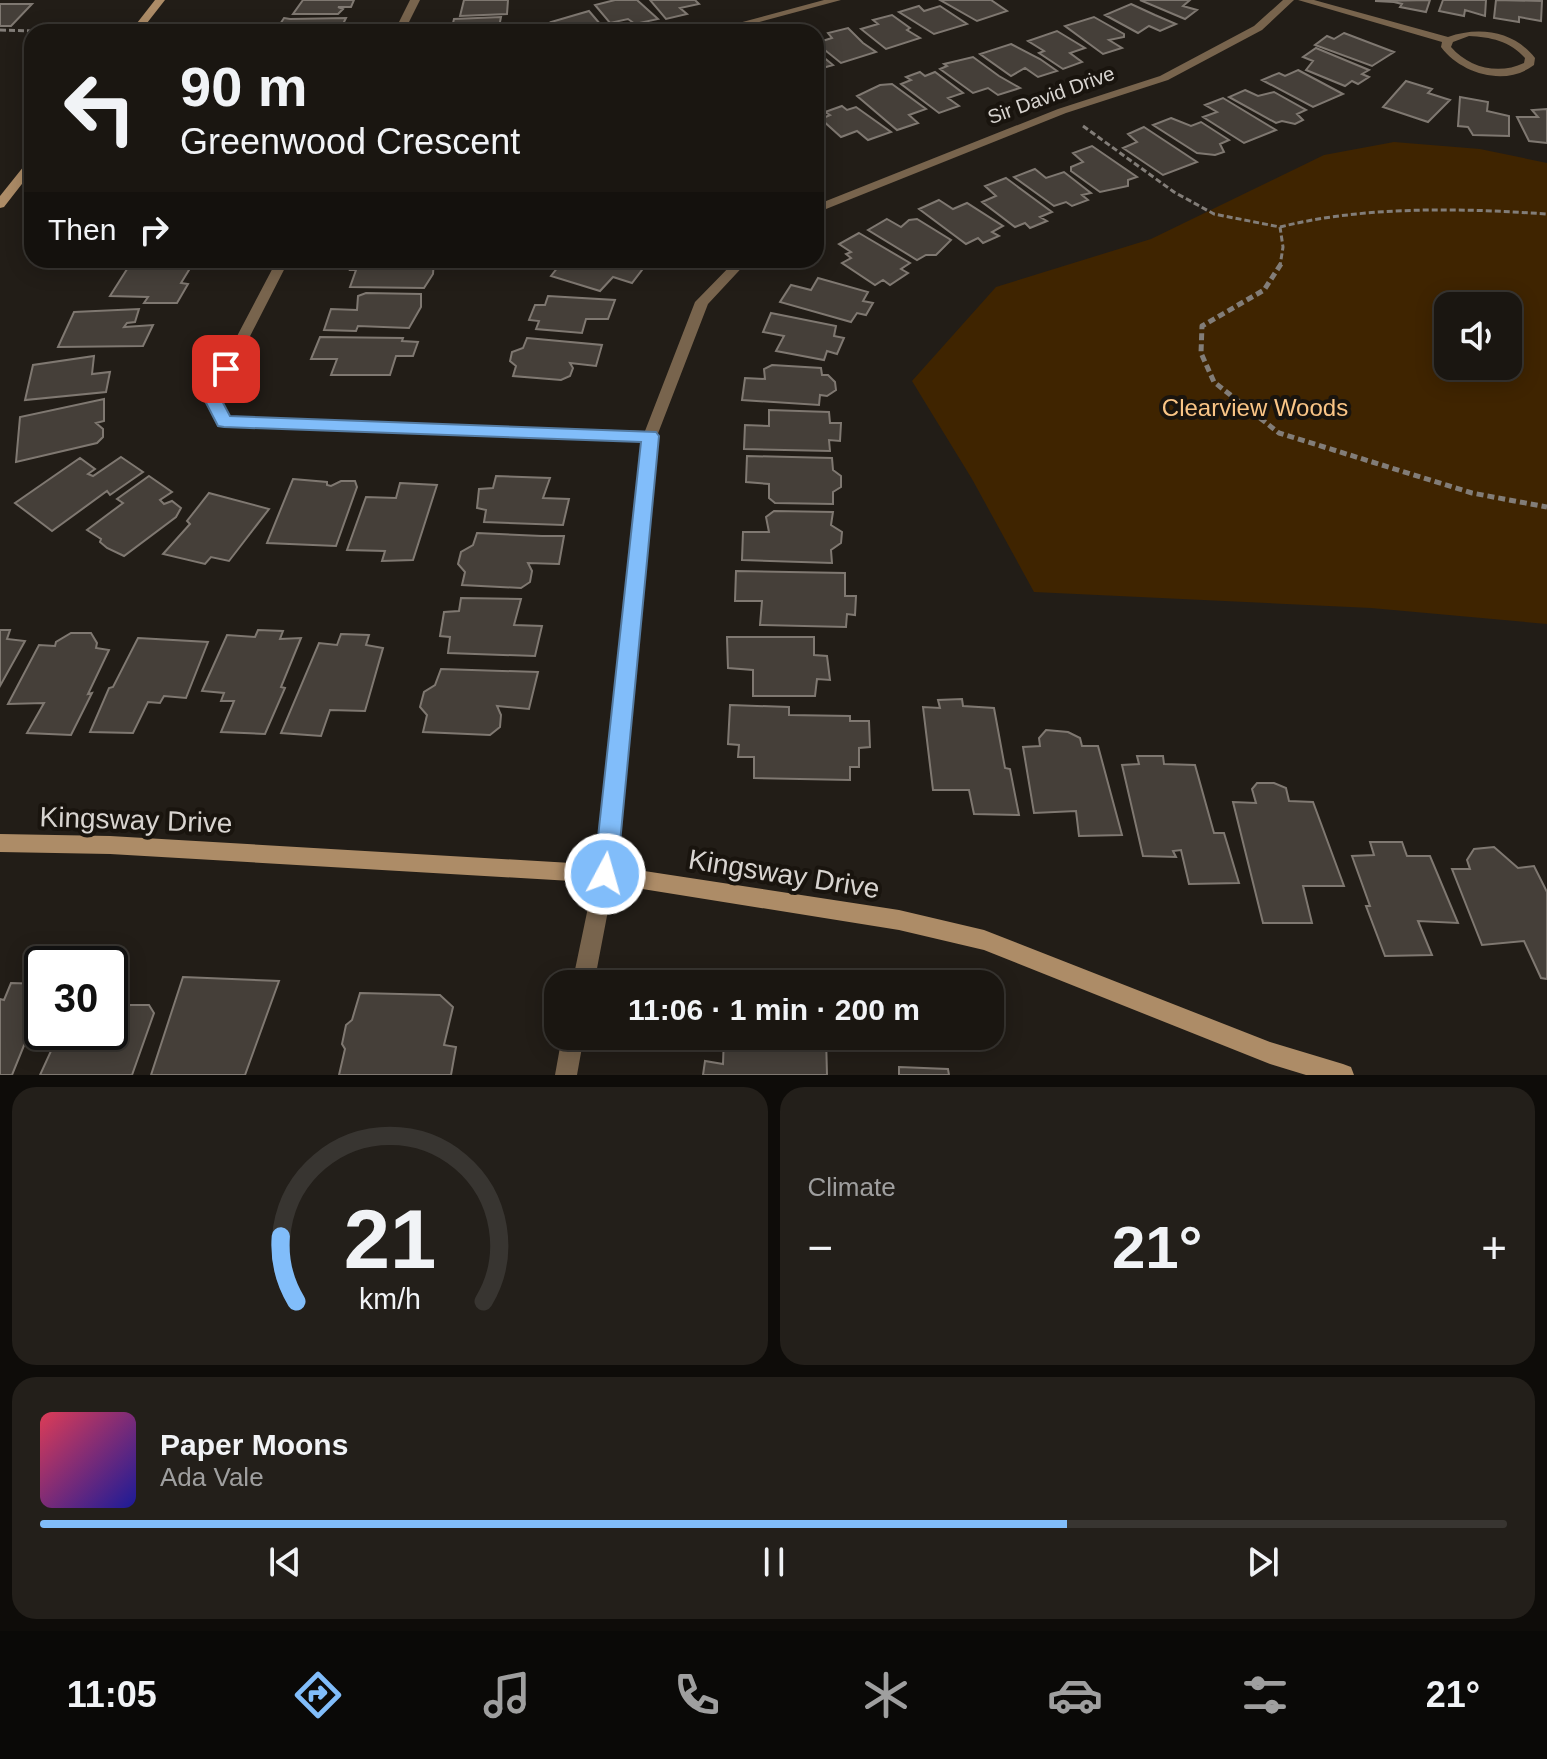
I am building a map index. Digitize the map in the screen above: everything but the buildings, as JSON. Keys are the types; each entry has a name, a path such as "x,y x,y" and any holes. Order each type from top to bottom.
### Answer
{"street":[{"path":"141,24 160,0"},
{"path":"403,24 415,0"},
{"path":"742,24 836,0"},
{"name":"Sir David Drive","path":"824,206 1062,111 1164,78 1258,28 1289,0"},
{"path":"1303,0 1448,40 1468,33 1500,37 1525,50 1530,58 1529,65 1508,72 1475,68 1450,54 1446,47 1448,40"},
{"path":"0,204 24,173"},
{"path":"279,268 212,397 224,422 650,436"},
{"path":"586,970 605,874 650,436 702,302 735,268"},
{"name":"Kingsway Drive","path":"0,843 110,845 605,874 899,920 984,940 1270,1053 1343,1075"},
{"path":"566,1075 570,1050"}],"path":[{"path":"0,30 24,31"},
{"path":"1062,111 1174,192 1214,214 1249,223 1280,227 1324,216 1489,210 1547,214"},
{"path":"1280,227 1284,242 1282,269 1269,286 1202,326 1201,353 1214,382 1279,433 1472,493 1547,507"}],"green space":[{"name":"Clearview Woods","path":"1394,142 1480,149 1547,163 1547,624 1371,608 1034,592 972,479 912,381 996,287 1151,239 1324,155"}],"route":[{"path":"226,369 212,397 224,422 650,436 605,874"}]}
